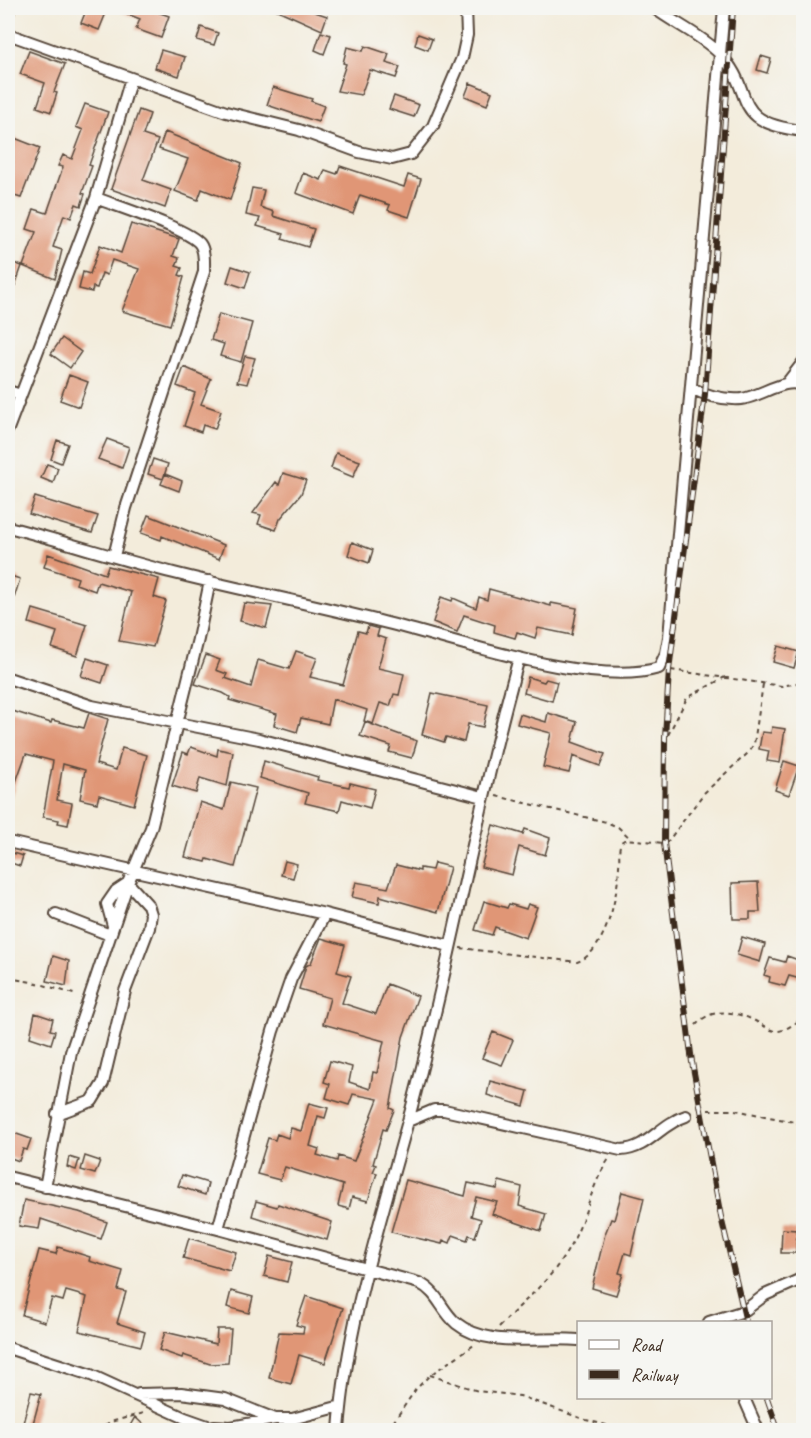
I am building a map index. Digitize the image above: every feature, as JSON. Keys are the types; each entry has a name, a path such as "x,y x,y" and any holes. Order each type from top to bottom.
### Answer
{"street":[{"path":"8,15 9,8"},
{"path":"8,34 226,112 299,130 359,152 392,159 411,154 432,126 457,73 467,34 465,8"},
{"path":"654,8 719,52 736,78 752,113 769,124 804,131"},
{"path":"8,527 210,581 400,626 519,658 624,673 644,672 659,668 666,653 669,637 724,8"},
{"path":"8,429 96,198 131,78"},
{"path":"96,198 186,233 200,244 204,256 204,272 126,508 114,556"},
{"path":"787,383 804,361"},
{"path":"692,388 728,399 743,399 787,383 804,386"},
{"path":"8,391 21,395"},
{"path":"45,1187 57,1114 71,1052 128,883 151,828 198,639 210,581"},
{"path":"339,1431 341,1406 365,1268 408,1121 484,795 519,658"},
{"path":"8,678 92,706 259,739 484,795"},
{"path":"8,842 325,914 449,946"},
{"path":"57,1114 92,1101 103,1083 125,991 149,928 151,914 148,905 128,883"},
{"path":"56,914 112,931"},
{"path":"218,1229 273,1031 291,979 325,914"},
{"path":"408,1121 434,1110 444,1110 616,1149 638,1148 668,1123 686,1116"},
{"path":"8,1177 402,1278 430,1288 457,1324 489,1337 577,1340"},
{"path":"715,1321 744,1311 765,1295 799,1280 804,1275"},
{"path":"8,1348 91,1375 185,1418 214,1428 275,1419 292,1419 341,1406"},
{"path":"136,1394 181,1393 225,1399 275,1419"},
{"path":"744,1399 758,1431"},
{"path":"185,1418 196,1431"}],"path":[{"path":"659,668 790,686 804,676"},
{"path":"668,735 687,698 725,678"},
{"path":"449,946 557,961 576,962 585,959 599,944 617,888 621,842 631,839 664,843 669,840 704,792 748,753 754,744 763,684"},
{"path":"484,795 606,822 618,827 631,839"},
{"path":"8,978 46,985 88,999"},
{"path":"696,1025 702,1018 727,1013 739,1014 771,1030 780,1031 804,1018"},
{"path":"708,1110 735,1110 804,1124"},
{"path":"388,1431 416,1389 430,1375 489,1337 555,1271 574,1239 599,1175 616,1149"},
{"path":"430,1375 478,1391 520,1396 586,1420 626,1431"},
{"path":"97,1431 114,1421 166,1409"}],"building":[{"path":"87,8 108,8 99,30 81,23"},
{"path":"112,8 146,8 169,16 161,38 136,29 140,19"},
{"path":"273,8 303,8 327,16 322,30"},
{"path":"201,27 218,33 214,45 197,40"},
{"path":"321,32 331,35 324,54 315,50"},
{"path":"418,34 432,39 428,50 415,45"},
{"path":"365,46 389,54 386,63 400,67 396,78 370,70 361,95 337,91 346,64 343,63 347,47 363,51"},
{"path":"161,50 185,57 179,76 155,68"},
{"path":"29,51 65,64 54,92 57,93 51,112 37,107 45,83 20,74"},
{"path":"761,56 771,59 767,73 757,70"},
{"path":"470,83 492,92 487,105 465,96"},
{"path":"273,87 312,99 311,101 324,106 318,122 267,105"},
{"path":"394,96 419,105 414,117 389,109"},
{"path":"85,104 108,112 89,165 92,166 82,193 85,194 81,206 76,204 71,218 64,215 53,247 62,250 55,279 23,266 36,232 27,229 34,209 47,213 63,167 58,166 63,155 72,159 83,130 76,127"},
{"path":"139,110 150,114 143,135 158,140 143,180 171,190 165,208 111,189"},
{"path":"165,132 242,163 230,200 202,189 198,200 175,191 188,159 159,149"},
{"path":"12,137 40,148 21,198 8,194 10,187 8,182 13,166 8,164 8,150"},
{"path":"340,166 404,187 408,175 421,179 409,217 388,210 390,205 360,195 353,214 296,193 303,173 321,180 325,170 337,174"},
{"path":"252,188 264,190 260,207 274,212 273,216 314,229 308,247 282,239 284,234 257,226 260,218 246,215"},
{"path":"131,224 179,239 173,256 179,258 176,266 182,268 179,275 184,277 170,325 122,311 139,269 112,260 107,275 102,273 97,288 93,287 92,292 79,289 83,272 90,274 100,245 121,253"},
{"path":"8,261 22,266 9,303 8,303"},
{"path":"232,266 250,272 245,288 227,282"},
{"path":"219,314 252,323 241,362 220,356 224,344 211,340"},
{"path":"62,338 81,352 70,368 51,354"},
{"path":"245,356 255,358 247,384 237,382"},
{"path":"184,367 211,379 201,404 221,411 215,429 203,425 201,432 184,426 195,393 177,386"},
{"path":"69,375 88,382 79,407 60,400"},
{"path":"107,439 129,447 122,468 98,459"},
{"path":"57,440 68,444 61,463 51,459"},
{"path":"336,453 360,461 353,477 331,468"},
{"path":"153,459 168,464 163,479 148,474"},
{"path":"47,464 58,468 53,483 41,478"},
{"path":"283,473 306,480 301,494 280,519 276,530 258,524 261,515 253,513 276,482 279,485"},
{"path":"165,474 182,481 179,491 161,484"},
{"path":"35,497 98,516 92,533 29,514"},
{"path":"148,515 224,545 219,559 162,536 161,540 141,533"},
{"path":"352,542 373,550 369,563 348,555"},
{"path":"48,554 105,574 108,566 159,579 154,597 166,601 153,647 119,641 131,592 98,582 95,591 76,584 78,578 44,567"},
{"path":"8,575 20,579 10,611 8,610"},
{"path":"489,589 551,606 551,603 577,608 572,635 538,628 535,638 517,632 515,638 494,632 495,625 464,615 457,632 433,622 441,597 452,601 453,598 476,608 479,597 487,600"},
{"path":"244,603 272,606 266,628 240,621"},
{"path":"33,609 87,625 77,656 52,648 57,632 29,623"},
{"path":"368,626 379,629 377,636 386,639 378,668 404,674 399,695 394,694 390,706 380,703 373,724 364,721 367,710 333,699 328,724 301,718 297,732 274,725 277,714 229,700 230,697 223,693 195,684 206,655 220,660 216,670 227,674 225,678 251,687 258,660 289,669 296,651 317,658 310,677 343,685 358,631 366,633"},
{"path":"778,646 799,652 794,668 773,662"},
{"path":"87,658 108,665 102,683 81,676"},
{"path":"528,677 544,682 546,679 557,682 552,701 524,693"},
{"path":"432,693 488,705 483,727 468,724 464,742 446,737 444,742 422,735"},
{"path":"9,710 51,723 52,720 84,728 89,713 108,719 96,764 116,770 122,748 147,755 134,805 99,795 97,803 80,799 85,770 63,764 57,800 72,803 68,825 58,823 59,820 43,817 53,761 26,754 8,804"},
{"path":"548,713 577,722 572,742 605,754 600,766 573,756 569,773 543,767 551,733 517,724 520,714 546,722"},
{"path":"365,722 417,741 412,758 389,752 391,746 360,736"},
{"path":"772,727 785,729 780,763 767,761 769,751 759,749 762,732 771,733"},
{"path":"191,747 217,756 218,749 233,752 227,786 200,778 196,793 172,786 183,752 188,754"},
{"path":"264,761 318,777 317,780 349,787 350,783 375,789 370,808 342,800 339,811 305,803 308,793 260,778"},
{"path":"784,761 799,766 789,795 775,790"},
{"path":"231,782 256,788 235,867 207,859 206,862 185,857 200,802 224,810"},
{"path":"493,825 523,834 525,829 550,838 545,855 519,847 512,875 481,867"},
{"path":"9,852 23,856 20,866 8,862"},
{"path":"285,861 297,864 293,878 281,875"},
{"path":"434,863 450,867 438,912 380,896 379,903 352,897 356,882 388,888 396,865 420,871 420,868 432,870"},
{"path":"758,882 760,912 750,912 750,919 733,919 732,883"},
{"path":"484,901 507,908 509,904 526,909 528,904 537,907 526,938 495,927 492,935 475,930"},
{"path":"742,937 765,944 760,962 737,955"},
{"path":"321,938 345,945 337,972 351,976 342,1003 376,1014 387,984 418,996 403,1037 390,1108 394,1110 386,1130 383,1129 373,1164 376,1165 373,1172 377,1173 368,1201 352,1197 349,1209 338,1206 343,1185 285,1167 280,1180 257,1174 268,1138 275,1140 277,1134 288,1138 291,1128 301,1131 309,1103 328,1108 325,1118 318,1116 310,1146 319,1149 317,1155 337,1161 338,1156 354,1161 378,1099 353,1094 349,1105 326,1098 330,1084 324,1082 330,1061 352,1067 349,1082 370,1089 373,1072 377,1073 384,1041 323,1024 330,998 299,989 306,966 311,963"},
{"path":"53,956 69,961 66,986 47,981"},
{"path":"787,956 804,962 804,980 789,976 785,986 769,982 770,977 764,975 770,958 785,962"},
{"path":"35,1013 53,1019 50,1030 55,1031 51,1044 30,1037"},
{"path":"493,1032 513,1040 502,1065 482,1058"},
{"path":"490,1081 528,1091 524,1106 487,1095"},
{"path":"8,1131 31,1139 27,1150 23,1149 19,1161 8,1157"},
{"path":"85,1156 100,1161 95,1174 81,1170"},
{"path":"69,1157 79,1160 76,1170 67,1167"},
{"path":"182,1175 208,1183 205,1195 178,1186"},
{"path":"406,1180 465,1196 468,1183 497,1189 499,1181 522,1187 519,1206 546,1214 541,1231 492,1214 497,1202 476,1197 471,1216 481,1219 475,1237 469,1235 467,1240 453,1235 450,1243 443,1240 442,1244 391,1232"},
{"path":"622,1192 644,1198 631,1255 625,1253 619,1273 623,1274 616,1295 592,1288 605,1234 611,1219 614,1220"},
{"path":"24,1200 79,1212 107,1222 101,1239 41,1219 39,1229 19,1226"},
{"path":"256,1201 277,1207 278,1204 332,1222 327,1240 252,1216"},
{"path":"782,1229 797,1230 796,1253 781,1253"},
{"path":"189,1238 236,1252 230,1271 183,1258"},
{"path":"58,1247 90,1257 89,1261 123,1271 118,1290 126,1292 117,1323 145,1332 141,1346 79,1331 87,1297 66,1291 63,1301 52,1298 45,1322 22,1315 39,1250 56,1254"},
{"path":"269,1256 292,1262 287,1282 264,1276"},
{"path":"231,1291 253,1297 249,1313 227,1307"},
{"path":"306,1296 343,1308 325,1363 299,1355 291,1384 269,1378 279,1332 303,1333 304,1327 296,1325"},
{"path":"217,1329 231,1329 228,1363 210,1364 159,1350 165,1332 216,1344"},
{"path":"31,1392 41,1394 31,1431 21,1431"},
{"path":"135,1417 150,1431 127,1431"}],"railway":[{"path":"733,8 705,394 669,670 665,738 664,843 692,1062 721,1217 746,1321"},
{"path":"767,1399 778,1430"}]}
